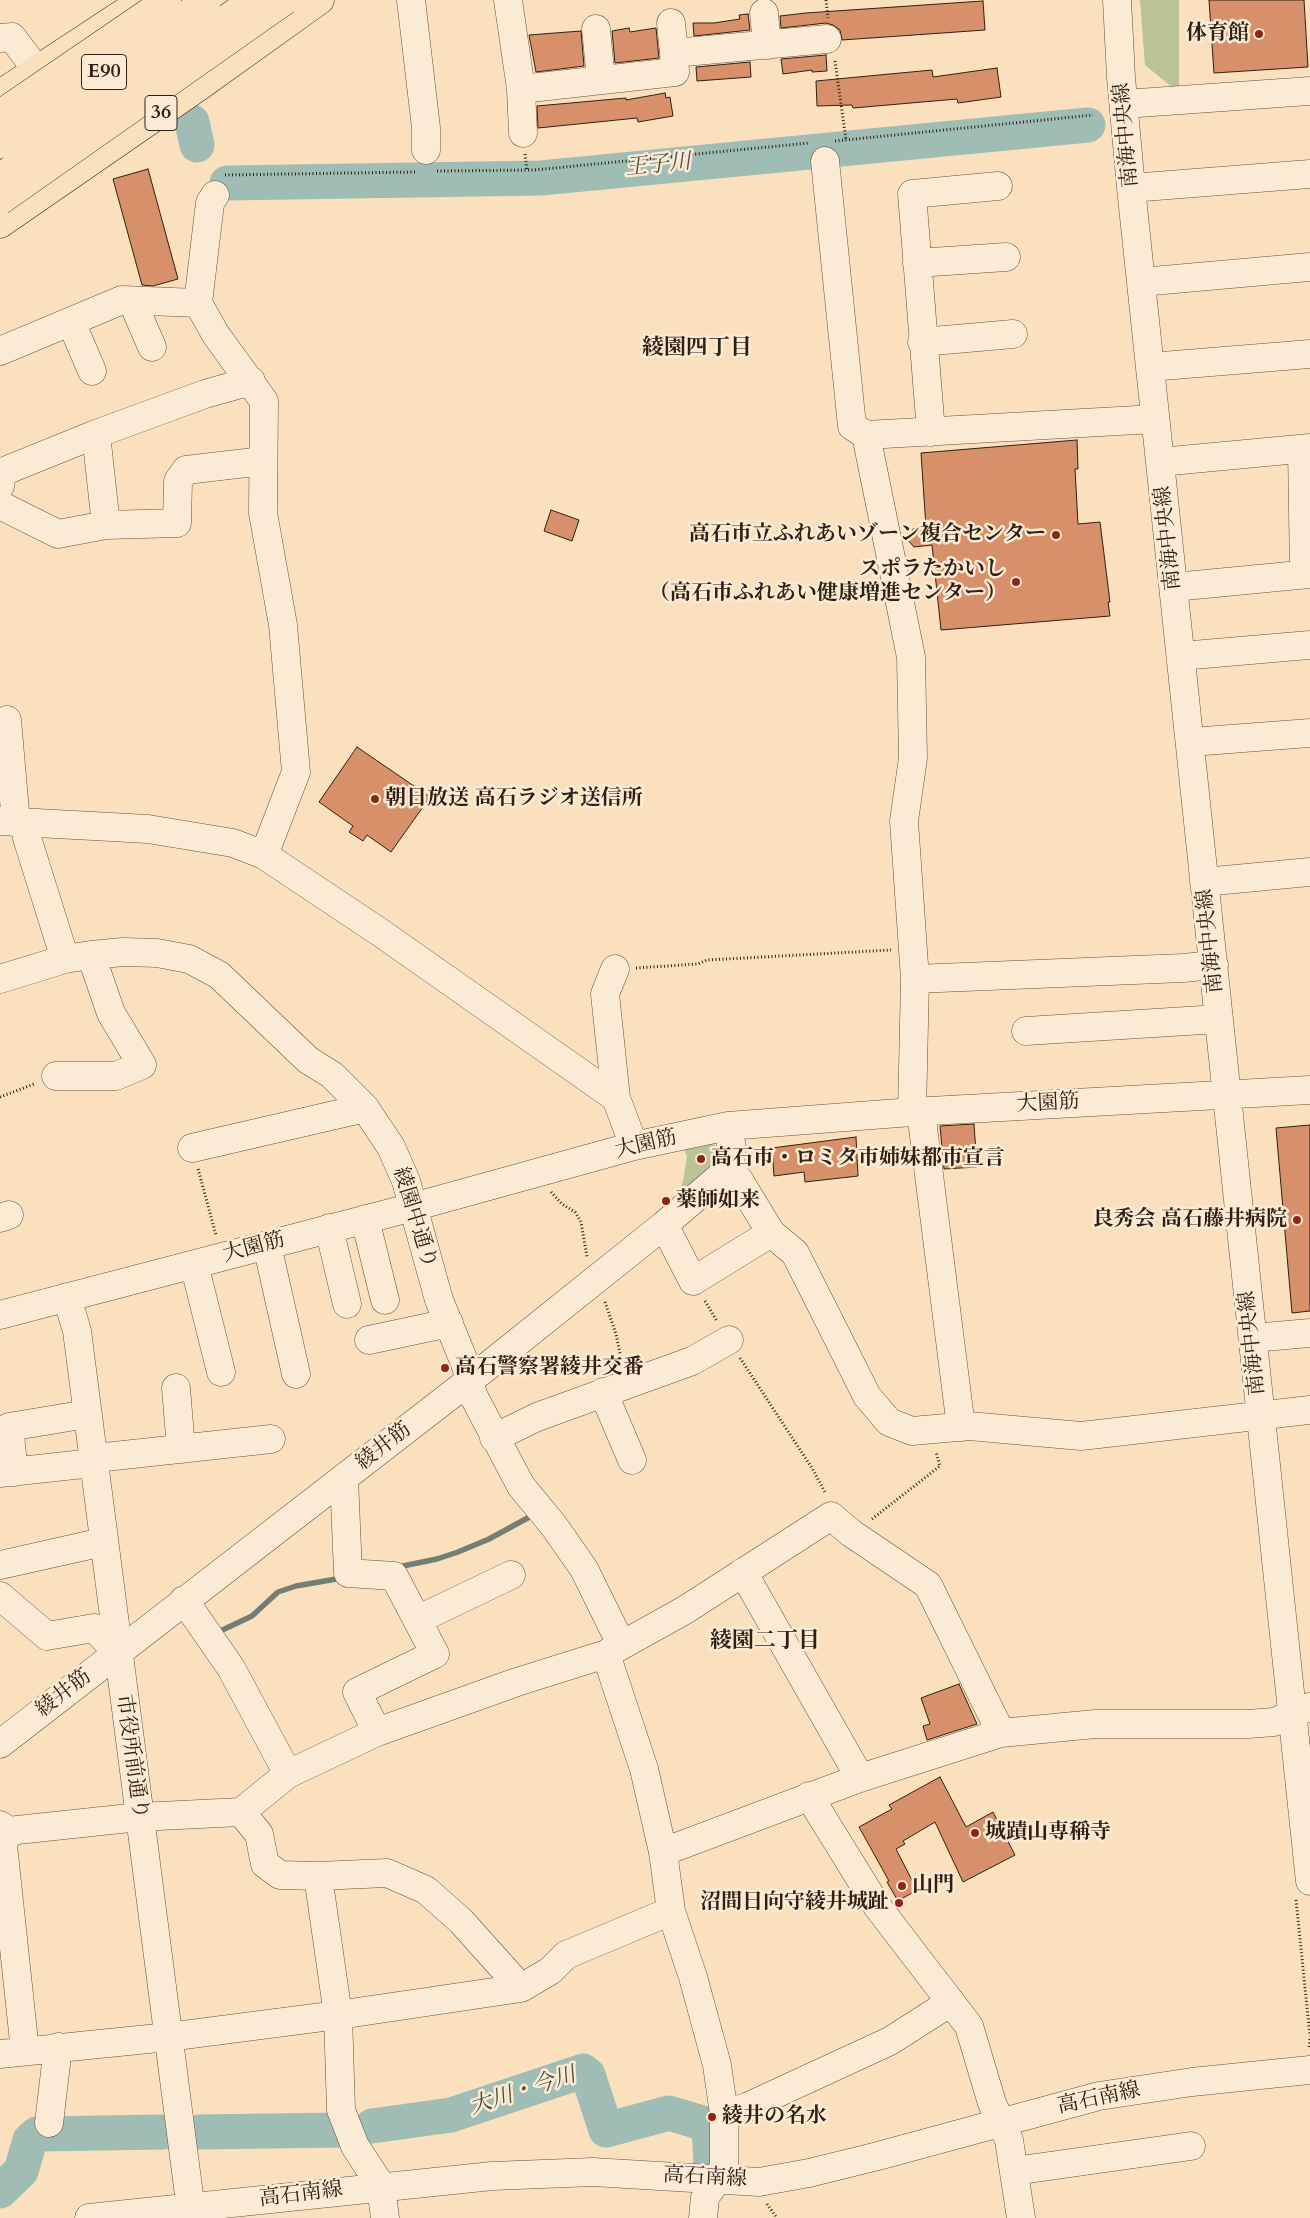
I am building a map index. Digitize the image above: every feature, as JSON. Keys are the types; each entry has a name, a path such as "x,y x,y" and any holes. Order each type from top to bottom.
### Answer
{"main road":[{"path":"0,94 143,0"},
{"path":"0,114 166,0"},
{"name":"E90","path":"0,144 207,0"},
{"name":"E90","path":"0,177 253,0"},
{"path":"0,201 286,0"},
{"name":"36","path":"0,224 197,88 320,0"}],"street":[{"path":"166,0 197,88"},
{"path":"411,0 426,44 431,149"},
{"path":"509,0 521,89 523,133"},
{"name":"南海中央線","path":"1117,0 1131,188 1261,1415 1301,1710 1310,1881"},
{"path":"764,13 767,44"},
{"path":"521,89 676,72 671,23"},
{"path":"596,29 601,80"},
{"path":"0,38 12,37 36,69"},
{"path":"674,53 830,38"},
{"path":"1124,104 1310,91"},
{"path":"823,148 852,426 866,435 1155,419"},
{"path":"1131,188 1310,174"},
{"path":"220,184 210,204 198,303 216,335 264,401 263,513 283,625 296,772 264,855"},
{"path":"931,432 922,342 912,194 998,186"},
{"path":"917,263 1006,256"},
{"path":"1142,282 1310,267"},
{"path":"0,351 122,300 198,303"},
{"path":"132,301 152,347"},
{"path":"71,322 92,371"},
{"path":"922,342 1013,334"},
{"path":"1150,367 1310,354"},
{"path":"0,486 2,472 96,434 205,394 251,381"},
{"path":"96,434 106,525"},
{"path":"866,435 910,657 913,758 904,821 915,979 917,1112 961,1427"},
{"path":"1160,462 1306,449 1307,574 1174,587"},
{"path":"0,505 58,534 106,525 178,523 178,480 186,470 263,461"},
{"path":"1181,656 1310,646"},
{"path":"7,720 14,823 27,838 78,957 142,1065 116,1076 56,1076"},
{"path":"1191,742 1310,733"},
{"path":"14,823 148,830 232,844 264,855 380,932 616,1098"},
{"path":"1204,882 1310,872"},
{"name":"綾園中通り","path":"0,979 78,957 123,952 157,953 189,959 219,975 308,1060 332,1075 365,1108 391,1147 406,1181 439,1300 466,1366 473,1395 521,1486 554,1526 584,1569 614,1649 663,1852 671,1911 693,1977 717,2065 724,2114 724,2166 718,2180 705,2197 703,2218"},
{"path":"915,979 1182,968 1214,965"},
{"path":"615,969 605,994 616,1098 634,1146"},
{"path":"1026,1031 1219,1019"},
{"name":"大園筋","path":"0,1315 413,1207 634,1146 728,1126 917,1112 1310,1090"},
{"path":"192,1148 365,1108"},
{"path":"728,1126 732,1149 729,1169 739,1180 771,1233 795,1253 867,1396 889,1422 912,1431 961,1427 1081,1436 1248,1419 1261,1415 1310,1410"},
{"name":"綾井筋","path":"1,1743 469,1381 664,1225 729,1169"},
{"path":"365,1219 385,1300"},
{"path":"664,1225 693,1281 771,1233"},
{"path":"330,1228 347,1304"},
{"path":"266,1245 296,1374"},
{"path":"194,1264 221,1372"},
{"name":"市役所前通り","path":"67,1297 77,1331 191,2213"},
{"path":"369,1340 449,1324"},
{"path":"1253,1338 1310,1333"},
{"path":"494,1438 538,1416 628,1388 692,1361 729,1340"},
{"path":"176,1388 181,1449"},
{"path":"628,1388 632,1460"},
{"path":"87,1414 9,1426 7,1472 93,1463 105,1457 271,1439"},
{"path":"344,1478 348,1573 394,1576 435,1654 357,1692 377,1732"},
{"path":"671,1911 566,1955 550,1971 522,1988 338,2015 168,2037 13,2053 7,1953 4,1828 139,1817 241,1812 288,1774 377,1732 614,1649 685,1610 743,1572 841,1525 928,1585 1001,1733"},
{"path":"0,1565 103,1542"},
{"path":"743,1572 860,1778"},
{"path":"417,1620 511,1575"},
{"path":"0,1596 47,1636 94,1628 117,1652"},
{"path":"184,1600 231,1668 288,1774"},
{"path":"663,1852 860,1778 1001,1733 1095,1724 1248,1724 1274,1722 1301,1710"},
{"path":"809,1796 877,1906 969,2026 992,2103 1010,2140 1021,2218"},
{"path":"241,1812 259,1834 265,1864 280,1875 318,1876 387,1873 426,1890 460,1921 522,1988"},
{"path":"318,1876 338,2015 341,2110 355,2146 381,2186 385,2218"},
{"path":"724,2114 747,2107 890,2041 951,2002"},
{"path":"49,2122 58,2047"},
{"name":"高石南線","path":"89,2218 191,2213 381,2186 492,2176 593,2172 759,2182 809,2173 878,2156 1098,2096 1192,2082 1310,2070"},
{"path":"1014,2171 1191,2146"}],"path":[{"path":"826,0 846,140"},
{"path":"220,184 431,149 534,170 823,148 846,140 1093,115"},
{"path":"615,969 698,964 706,960 913,948"},
{"path":"0,1098 56,1076"},
{"path":"192,1148 218,1240"},
{"path":"542,1171 547,1188 562,1204 575,1212 582,1222 584,1246 594,1281 604,1299 616,1334 628,1388"},
{"path":"693,1281 812,1468 841,1525 878,1515 940,1466 929,1430"}],"green space":[{"path":"1140,0 1179,0 1179,88 1172,87 1145,65"},
{"path":"712,1143 719,1149 721,1157 671,1211 683,1181 687,1157 683,1146"}],"building":[{"name":"体育館","path":"1209,0 1304,0 1308,67 1214,73"},
{"path":"983,1 985,30 842,40 840,30 826,23 781,28 780,16"},
{"path":"748,14 750,30 694,36 693,23 714,23 740,19 739,15"},
{"path":"629,28 630,32 656,28 659,58 615,63 612,31"},
{"path":"581,31 584,66 536,72 529,35"},
{"path":"826,55 827,71 812,72 812,70 783,74 781,59"},
{"path":"750,62 751,77 697,81 696,67"},
{"path":"997,68 1001,97 958,103 957,99 853,108 852,105 817,106 816,81 932,70 933,77"},
{"path":"665,93 666,98 670,97 673,116 638,122 637,118 538,128 537,106 626,98 626,100"},
{"path":"148,169 178,279 153,286 142,285 113,179"},
{"name":"高石市立ふれあいゾーン複合センター","path":"1077,440 1078,469 1075,469 1078,524 1100,522 1110,616 941,630 932,545 914,547 907,539 908,533 913,529 926,528 921,453"},
{"path":"551,510 579,520 572,541 544,531"},
{"name":"朝日放送 高石ラジオ送信所","path":"357,747 430,797 391,852 367,835 363,841 349,832 353,826 319,802"},
{"path":"974,1124 977,1167 944,1169 940,1126"},
{"name":"良秀会 高石藤井病院","path":"1310,1125 1310,1311 1292,1313 1276,1128"},
{"path":"856,1137 858,1176 805,1182 804,1172 774,1176 772,1148"},
{"path":"959,1684 977,1724 927,1740 923,1726 930,1724 921,1698"},
{"path":"940,1777 966,1827 993,1812 1015,1855 963,1882 935,1822 903,1841 905,1844 896,1849 917,1890 898,1901 859,1827 892,1809 889,1805"}],"waterway":[{"name":"王子川","path":"192,122 197,145"},
{"name":"王子川","path":"227,183 541,178 1088,125"},
{"path":"398,1567 437,1559 458,1552 489,1539 535,1514"},
{"path":"216,1633 252,1616 278,1592 296,1586 342,1578"},
{"name":"大川・今川","path":"372,2126 451,2115 583,2071 588,2075 606,2130 669,2113 709,2125 711,2165"},
{"name":"大川・今川","path":"199,2132 342,2130"},
{"name":"大川・今川","path":"0,2191 21,2171 30,2140 37,2134 163,2132"}],"place":[{"name":"体育館","path":"1259,34"},
{"name":"高石市立ふれあいゾーン複合センター","path":"1056,535"},
{"name":"スポラたかいし （高石市ふれあい健康増進センター）","path":"1016,582"},
{"name":"朝日放送 高石ラジオ送信所","path":"375,799"},
{"name":"高石市・ロミタ市姉妹都市宣言","path":"701,1159"},
{"name":"薬師如来","path":"666,1201"},
{"name":"良秀会 高石藤井病院","path":"1297,1220"},
{"name":"高石警察署綾井交番","path":"445,1368"},
{"name":"城蹟山専稱寺","path":"975,1833"},
{"name":"山門","path":"902,1886"},
{"name":"沼間日向守綾井城趾","path":"899,1903"},
{"name":"綾井の名水","path":"712,2117"}],"district":[{"name":"綾園四丁目","path":"697,349"},
{"name":"綾園二丁目","path":"765,1642"}]}
